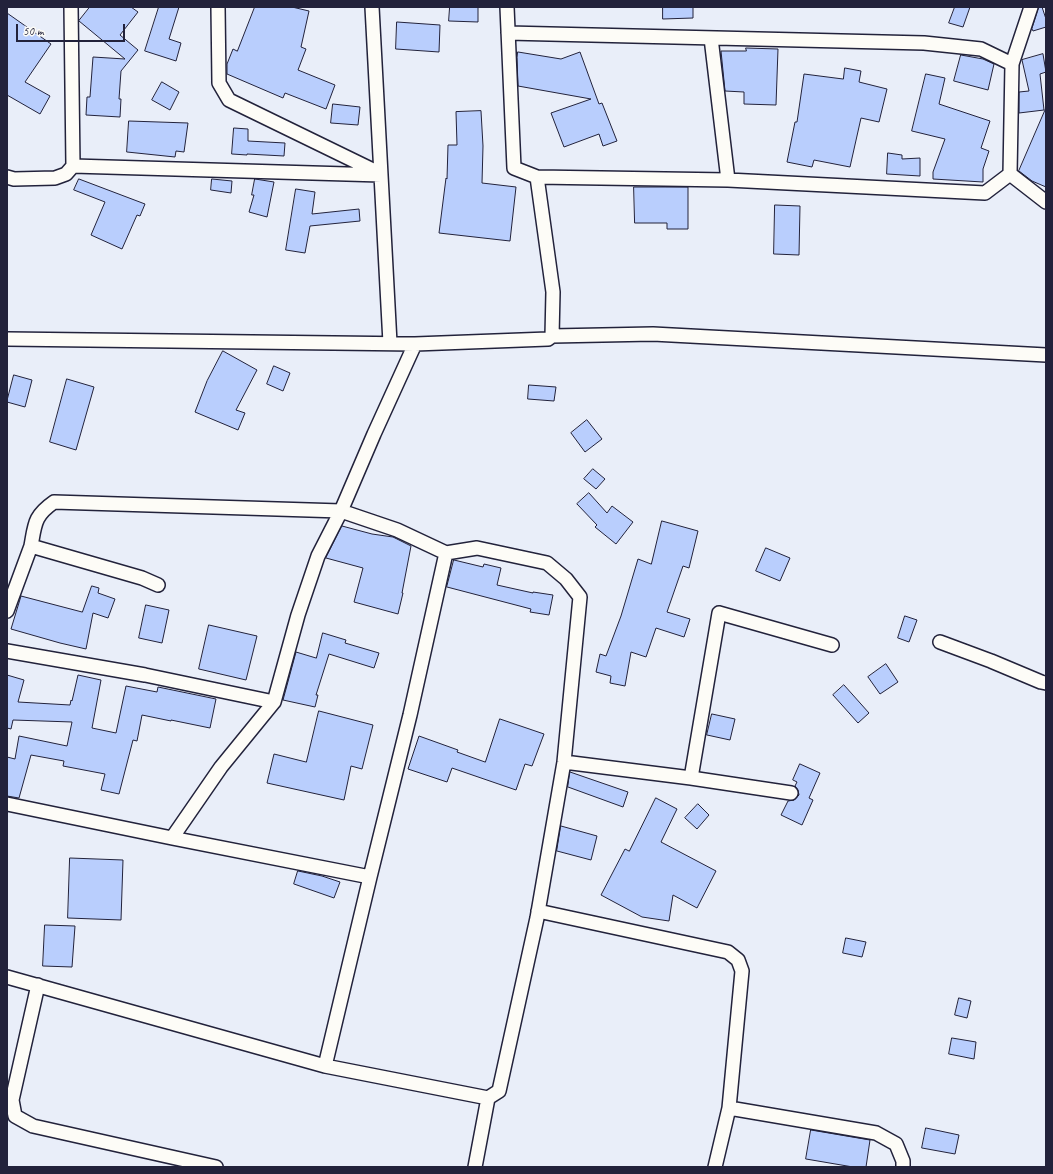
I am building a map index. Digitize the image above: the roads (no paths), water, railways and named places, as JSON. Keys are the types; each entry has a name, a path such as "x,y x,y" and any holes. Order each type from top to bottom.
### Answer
{"street":[{"path":"7,177 14,179 55,178 66,174 73,166 71,7"},
{"path":"218,7 219,83 229,100 381,175"},
{"path":"372,7 390,344"},
{"path":"507,7 514,168 537,177 728,180 985,193 1010,174"},
{"path":"1010,174 1012,64 1031,7"},
{"path":"508,33 924,43 981,49 1012,64"},
{"path":"711,38 728,180"},
{"path":"73,166 381,175"},
{"path":"1010,174 1046,202"},
{"path":"537,177 553,292 552,336"},
{"path":"7,339 415,344 548,339 552,336 653,334 1046,355"},
{"path":"172,838 221,767 274,702 298,615 318,556 341,511 415,344"},
{"path":"7,611 31,546 36,520 43,510 54,502 341,511 397,530 446,553 477,548 547,562 566,579 580,597 564,762 538,911 499,1091 488,1098 325,1066 7,977"},
{"path":"31,546 142,578 158,585"},
{"path":"325,1066 410,715 446,553"},
{"path":"691,778 719,613 832,645"},
{"path":"940,642 991,660 1046,683"},
{"path":"7,651 145,675 274,702"},
{"path":"564,762 691,778 791,793"},
{"path":"7,804 370,877"},
{"path":"538,911 728,952 738,960 742,971 729,1108 715,1167"},
{"path":"38,985 12,1100 11,1115 33,1126 216,1167"},
{"path":"475,1167 488,1098"},
{"path":"729,1108 876,1133 896,1144 903,1161 903,1167"}]}
